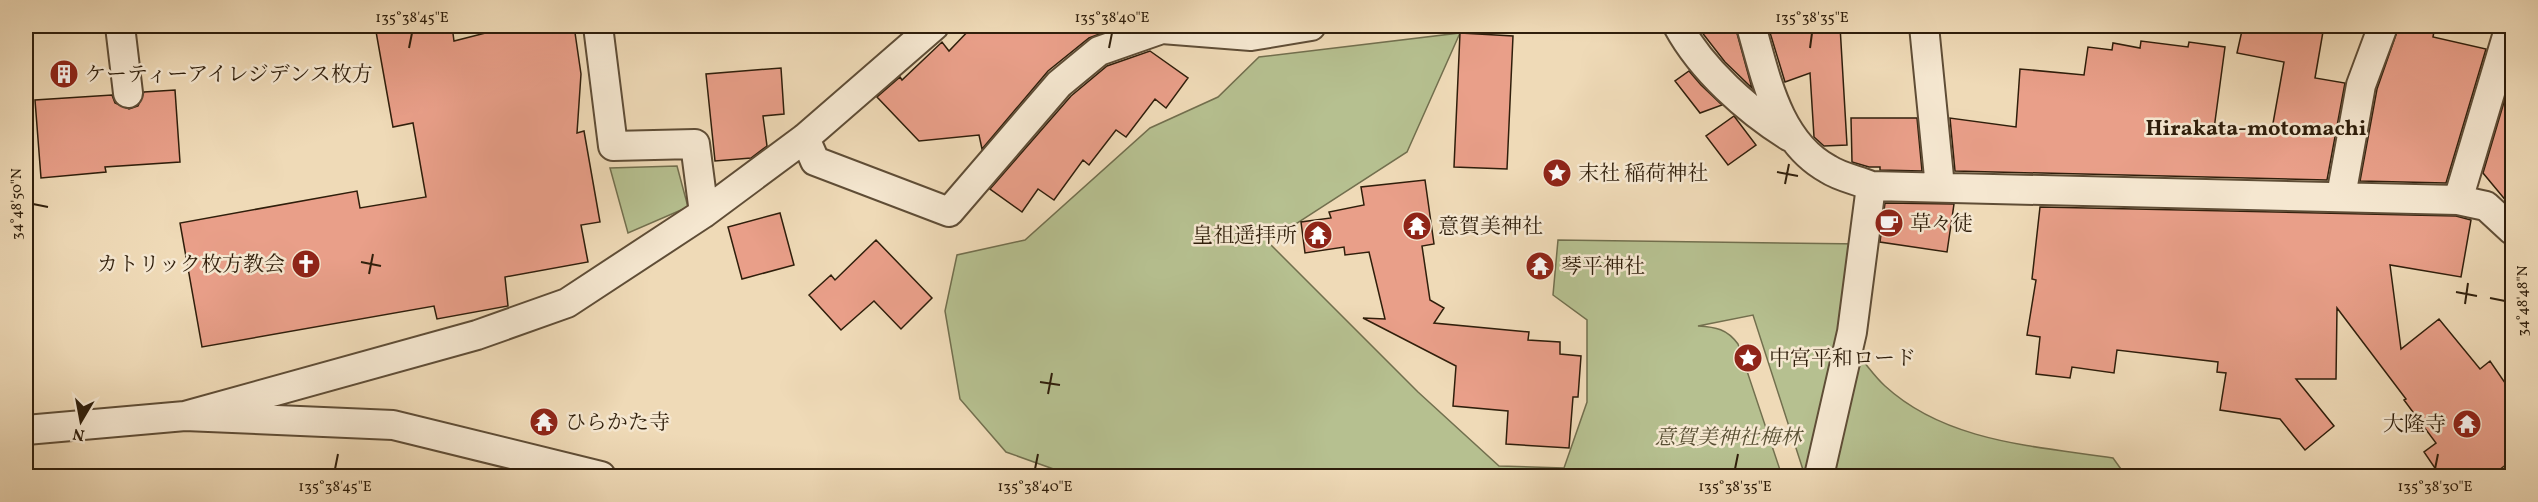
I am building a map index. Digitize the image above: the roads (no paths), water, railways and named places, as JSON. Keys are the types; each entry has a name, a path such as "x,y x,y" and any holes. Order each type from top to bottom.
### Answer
{"street":[{"path":"120,26 128,93"},
{"path":"598,26 613,146 695,144 704,213"},
{"path":"185,416 477,335 567,303 704,213 805,138 934,26"},
{"path":"805,138 815,161 949,212 1059,84 1099,51 1162,27 1251,36 1311,26"},
{"path":"1678,26 1686,41 1725,85 1765,122 1794,140 1827,169 1871,186 2458,200 2486,206 2512,230"},
{"path":"1751,26 1771,96 1794,140"},
{"path":"1924,26 1940,187"},
{"path":"2341,196 2361,85 2383,26"},
{"path":"2458,200 2511,26"},
{"path":"1819,477 1852,333 1871,186"},
{"path":"26,430 185,416 393,425 601,477"}],"place":[{"name":"ケーティーアイレジデンス枚方","path":"64,74"},
{"name":"末社 稲荷神社","path":"1557,173"},
{"name":"草々徒","path":"1889,223"},
{"name":"意賀美神社","path":"1417,226"},
{"name":"皇祖遥拝所","path":"1318,235"},
{"name":"カトリック枚方教会","path":"306,264"},
{"name":"琴平神社","path":"1540,266"},
{"name":"中宮平和ロード","path":"1748,358"},
{"name":"ひらかた寺","path":"544,422"},
{"name":"大隆寺","path":"2467,424"}],"district":[{"name":"Hirakata-motomachi","path":"2256,127"}],"park label":[{"name":"意賀美神社梅林","path":"1728,437"}]}
